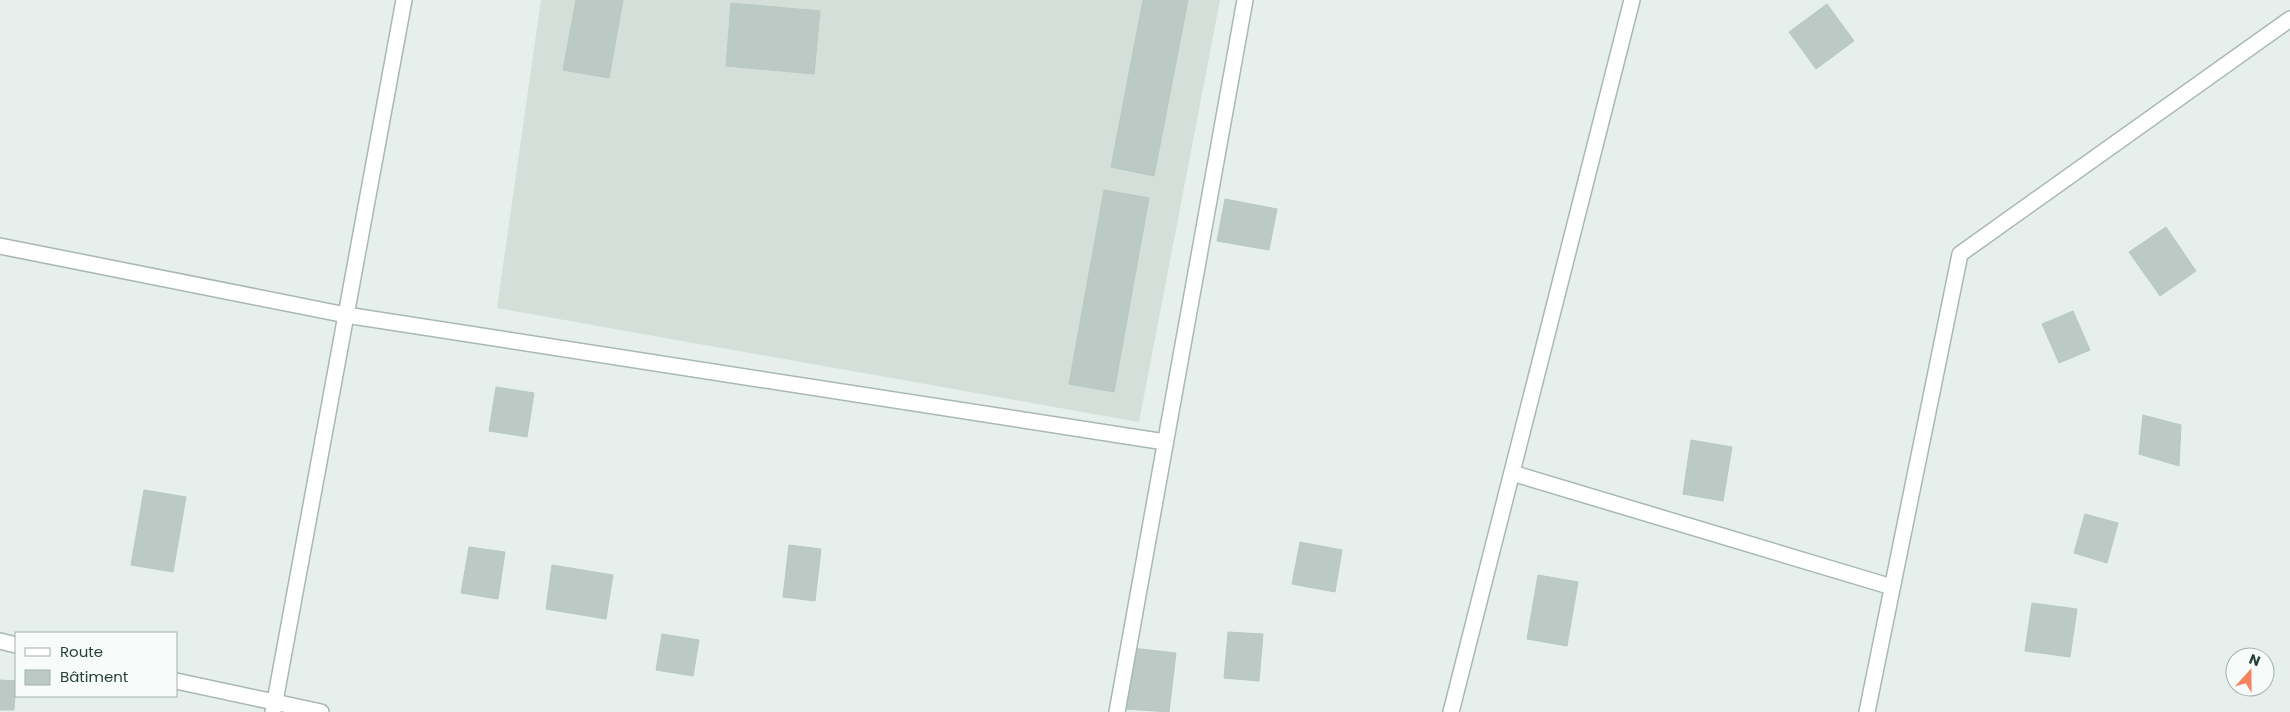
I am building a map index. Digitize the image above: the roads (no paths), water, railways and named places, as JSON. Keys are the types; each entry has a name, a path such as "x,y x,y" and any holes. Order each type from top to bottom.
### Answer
{"street":[{"path":"274,707 404,0"},
{"path":"1117,712 1245,0"},
{"path":"1451,712 1632,0"},
{"path":"1867,712 1960,254 2290,19"},
{"path":"0,246 346,315 1166,442"},
{"path":"1512,473 1892,587"},
{"path":"0,641 15,644"},
{"path":"178,682 274,707 321,712"}]}
